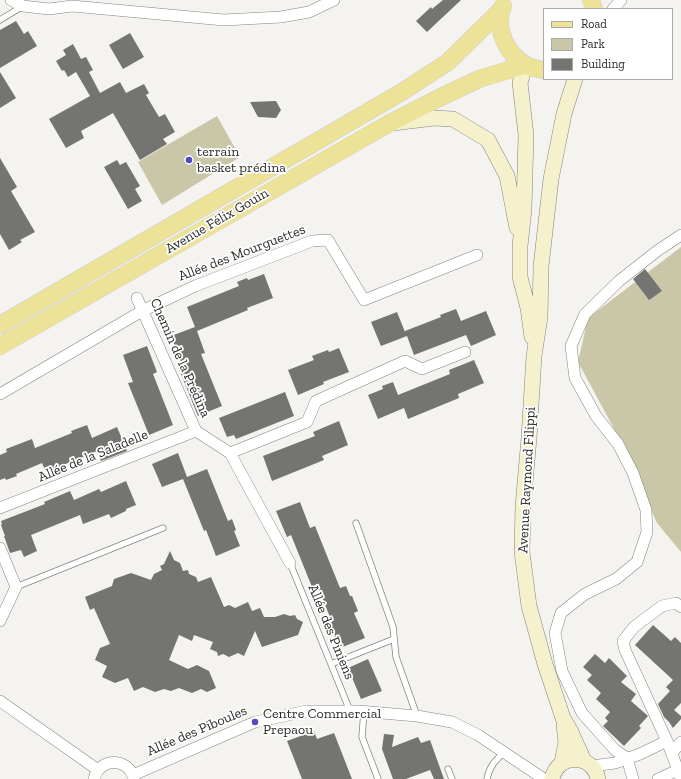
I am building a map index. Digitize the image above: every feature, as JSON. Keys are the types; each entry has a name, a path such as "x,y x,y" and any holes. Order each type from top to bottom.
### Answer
{"main road":[{"name":"Avenue Félix Gouin","path":"503,5 500,27 504,42 513,55 526,65 543,70"},
{"name":"Avenue Félix Gouin","path":"0,324 402,92 448,62 503,5"},
{"name":"Avenue Félix Gouin","path":"0,346 388,124 479,79 526,65"},
{"name":"Avenue Raymond Filippi","path":"526,65 520,83 526,135 524,209 520,246 520,277 528,308 534,356"},
{"name":"Avenue Raymond Filippi","path":"575,80 564,114 551,179 541,266 540,317 534,356 523,506 522,552 529,606 544,664 563,718 591,768"},
{"name":"Avenue Raymond Filippi","path":"388,124 434,118 454,119 488,140 507,176 520,246"},
{"name":"Avenue Raymond Filippi","path":"552,779 553,774 562,762 566,742 563,718"},
{"path":"562,762 572,759 579,759 591,768"}],"street":[{"path":"11,0 23,6 49,9 73,3 224,20 281,17 309,12 334,0"},
{"path":"614,8 621,0"},
{"path":"633,779 627,758 615,750 582,712 562,671 555,634 561,614 585,594 616,579 637,562 647,532 646,510 633,473 618,444 596,416 575,378 571,346 585,314 619,281 681,234"},
{"name":"Allée des Mourguettes","path":"0,394 142,311 195,286 312,241 328,240 364,300 477,255"},
{"name":"Chemin de la Prédina","path":"136,298 196,431"},
{"path":"230,453 307,422 316,401 404,361 422,369 465,352"},
{"path":"196,431 230,453 290,563"},
{"name":"Allée de la Saladelle","path":"0,508 196,431"},
{"path":"0,548 16,587 0,621"},
{"path":"658,779 679,774 667,741 625,650 623,642 634,627 662,606 676,603 681,607"},
{"path":"0,701 96,775 102,766 114,762 125,765 134,777"},
{"name":"Allée des Piboules","path":"134,777 255,722 307,711 364,711 417,716 452,722 478,735 544,779"},
{"path":"591,768 615,763 640,754 667,741"},
{"path":"672,753 681,742"}],"lane":[{"path":"0,20 23,6"},
{"path":"356,523 393,627 396,658 417,716"},
{"path":"16,587 163,528"},
{"name":"Allée des Piniens","path":"290,563 350,711"},
{"path":"331,664 394,639"},
{"path":"364,711 362,737 378,779"},
{"path":"488,779 489,771 496,760 503,753"},
{"path":"448,769 452,779"}],"green space":[{"name":"terrain basket prédina","path":"217,116 240,157 162,205 138,162"},
{"path":"681,247 681,552 657,523 612,425 578,362 588,318"}],"building":[{"path":"443,0 461,0 427,32 416,21 431,7 432,9"},
{"path":"16,21 24,34 28,31 37,46 0,68 0,30"},
{"path":"130,33 144,57 123,69 109,45"},
{"path":"73,44 81,59 86,57 93,70 89,72 100,93 120,82 126,93 144,84 149,93 146,95 159,117 165,114 175,132 163,139 167,144 140,160 113,113 81,131 84,138 66,148 49,119 90,96 76,72 68,77 56,61 66,55 63,50"},
{"path":"0,72 16,98 0,108"},
{"path":"276,101 281,110 276,118 258,117 250,102"},
{"path":"0,158 17,187 11,191 35,232 20,240 22,242 9,250 0,234"},
{"path":"117,160 120,165 126,162 140,186 135,189 142,201 128,209 104,167"},
{"path":"645,269 662,291 649,300 633,279"},
{"path":"264,274 273,298 197,331 205,353 201,354 222,406 198,416 177,364 181,362 171,336 195,327 187,307 239,286 237,282 247,278 248,280"},
{"path":"456,309 461,321 486,311 496,335 471,346 466,335 414,355 407,336 381,346 371,322 397,312 405,332"},
{"path":"147,346 157,372 153,374 173,425 149,435 128,383 133,382 123,355"},
{"path":"339,348 349,372 323,382 324,384 298,395 288,370 314,360 312,356 328,350 329,352"},
{"path":"474,360 484,383 458,394 459,398 408,419 404,408 378,419 368,395 383,389 382,386 393,382 398,395 450,374 449,370"},
{"path":"285,392 294,416 236,439 234,435 227,437 219,418"},
{"path":"339,421 348,445 322,456 324,460 272,481 263,456 315,436 313,432"},
{"path":"87,425 92,438 117,427 127,451 101,461 97,451 46,472 42,463 16,474 17,476 6,480 5,478 0,480 0,455 7,452 6,449 32,439 35,448 72,433 71,431"},
{"path":"178,453 187,477 207,469 228,521 232,519 236,530 234,531 240,546 216,556 183,479 162,487 152,464"},
{"path":"126,481 136,505 111,518 109,514 83,524 80,515 31,535 37,551 24,557 21,550 10,553 1,521 45,504 44,502 70,491 74,500 99,489 101,492"},
{"path":"300,502 310,528 315,526 340,588 346,586 358,611 354,613 365,638 340,648 330,623 332,622 317,585 312,587 291,535 287,537 276,511"},
{"path":"170,551 174,560 180,563 183,571 188,570 189,574 196,577 198,582 211,577 224,607 229,605 235,608 248,602 252,611 260,608 264,617 275,617 284,614 290,616 295,615 297,619 303,622 298,635 262,647 255,631 244,656 238,653 229,657 223,654 218,656 217,652 210,649 213,642 194,635 192,641 179,635 169,660 188,669 197,665 209,671 216,688 207,692 201,689 192,693 179,688 171,691 164,689 155,692 143,687 134,691 128,678 115,683 102,677 107,666 95,660 100,648 110,644 94,608 90,610 85,597 112,586 114,579 131,573 151,580 154,574 162,570 160,566 164,564"},
{"path":"653,625 671,641 675,637 681,643 681,703 674,710 681,716 681,719 673,728 664,717 658,704 670,691 666,687 673,680 635,645"},
{"path":"595,654 605,663 609,658 627,676 621,682 636,694 631,701 648,716 639,726 641,728 624,746 603,726 608,721 605,718 610,712 596,699 601,693 587,680 592,675 583,667"},
{"path":"368,659 382,691 361,699 348,668"},
{"path":"314,731 317,739 334,733 352,779 302,779 287,741"},
{"path":"384,734 394,735 392,747 418,737 421,743 430,740 444,779 434,779 430,770 406,779 393,779 382,749"}],"place":[{"name":"terrain basket prédina","path":"189,160"},
{"name":"Centre Commercial Prepaou","path":"255,722"}]}
